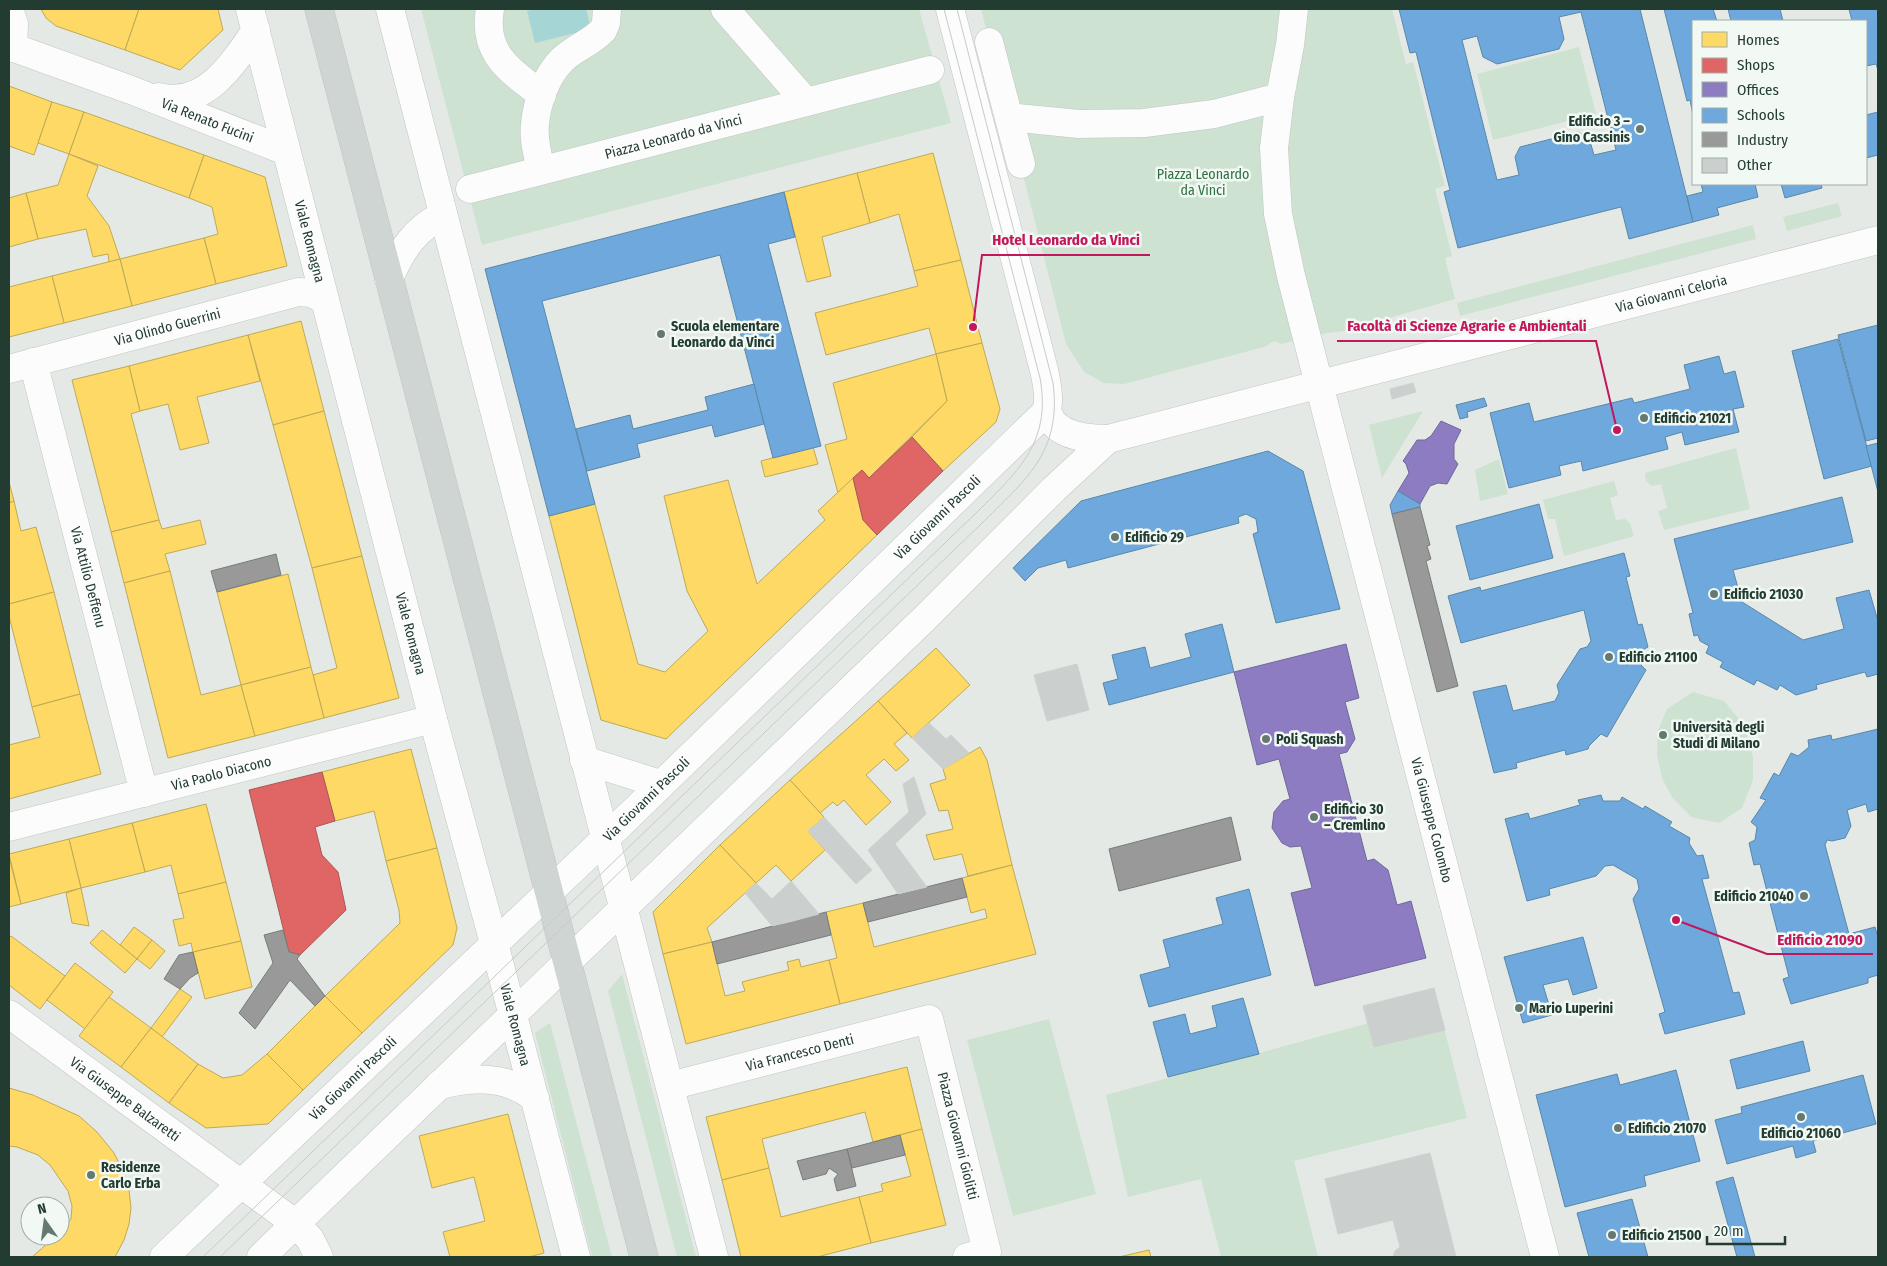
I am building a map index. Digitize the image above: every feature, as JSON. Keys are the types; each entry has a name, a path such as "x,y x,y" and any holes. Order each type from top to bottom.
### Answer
{"main road":[{"path":"319,9 644,1257"}],"street":[{"path":"9,9 14,24 11,47"},
{"path":"390,9 714,1257"},
{"path":"490,9 488,27 495,52 508,68 542,95"},
{"path":"541,170 536,145 535,125 542,95 550,75 562,60 603,30 606,23 606,9"},
{"path":"726,9 806,102"},
{"path":"950,9 1044,370 1049,400 1047,411 1053,422 1066,432 1093,439 1108,439 1319,384 1291,276 1278,214 1274,148 1294,9"},
{"name":"Via Renato Fucini","path":"131,90 168,100 189,98 220,78 235,60 253,20"},
{"name":"Viale Romagna","path":"253,20 432,719 494,943 576,1257"},
{"path":"989,42 1029,156"},
{"name":"Via Renato Fucini","path":"11,47 131,90 286,151"},
{"name":"Piazza Leonardo da Vinci","path":"470,189 930,70"},
{"path":"1016,118 1079,124 1225,121 1280,96"},
{"path":"390,279 400,255 413,236 444,215"},
{"name":"Via Giovanni Celoria","path":"1319,384 1878,240"},
{"name":"Via Olindo Guerrini","path":"21,366 298,292 310,293 325,300"},
{"name":"Via Attilio Deffenu","path":"21,366 144,793"},
{"name":"Via Giuseppe Colombo","path":"1319,384 1545,1257"},
{"name":"Via Giovanni Pascoli","path":"164,1257 549,892 1047,411"},
{"path":"261,1257 926,617 1054,489 1108,439"},
{"name":"Via Paolo Diacono","path":"9,827 432,719"},
{"path":"584,760 660,784"},
{"name":"Via Giuseppe Balzaretti","path":"9,1014 241,1183"},
{"name":"Via Francesco Denti","path":"670,1086 929,1019"},
{"name":"Piazza Giovanni Giolitti","path":"929,1019 977,1255"},
{"path":"439,1085 460,1080 499,1080 525,1090 534,1098"},
{"path":"241,1183 296,1224 310,1239 319,1257"}],"green space":[{"path":"421,9 919,9 951,123 482,245"},
{"name":"Piazza Leonardo da Vinci","path":"981,9 1392,9 1406,64 1413,62 1445,186 1435,189 1452,256 1445,258 1455,299 1344,331 1281,344 1274,341 1264,347 1124,384 1104,383 1084,372 1066,344"},
{"path":"1579,47 1596,114 1493,140 1477,74"},
{"path":"1838,203 1842,216 1787,231 1783,217"},
{"path":"1753,225 1756,239 1460,316 1457,303"},
{"path":"1423,411 1382,478 1369,425"},
{"path":"1736,448 1750,509 1664,530 1658,511 1667,508 1661,484 1652,486 1646,481 1645,473"},
{"path":"1499,459 1508,494 1480,501 1475,470"},
{"path":"1614,481 1618,495 1610,498 1616,520 1625,519 1630,523 1634,536 1564,556 1555,519 1548,519 1543,500"},
{"path":"1693,692 1724,701 1739,719 1748,737 1753,758 1753,780 1742,808 1719,823 1691,817 1672,797 1662,778 1657,755 1658,731 1667,709"},
{"path":"622,974 696,1257 677,1257 608,991"},
{"path":"1438,1004 1467,1118 1294,1161 1318,1257 1221,1257 1201,1179 1128,1197 1106,1095"},
{"path":"1049,1019 1096,1194 1013,1216 967,1040"},
{"path":"550,1023 612,1257 592,1257 535,1033"}],"water":[{"path":"537,9 586,9 591,29 535,43 527,11"}],"building: Homes":[{"path":"41,9 139,9 125,50 56,26 46,18"},
{"path":"139,9 218,9 223,30 180,70 125,50"},
{"path":"9,86 52,102 34,155 9,146"},
{"path":"52,102 84,112 69,154 38,143"},
{"path":"84,112 204,155 189,198 69,154"},
{"path":"933,153 961,260 914,271 899,214 870,223 857,173"},
{"path":"69,154 98,166 87,196 109,226 120,259 109,262 108,254 93,257 86,229 38,239 26,193 58,185"},
{"path":"204,155 265,177 287,266 216,284 204,238 218,234 212,207 189,198"},
{"path":"857,173 870,223 822,237 831,276 807,282 784,192"},
{"path":"26,193 38,239 9,247 9,198"},
{"path":"204,238 216,284 132,306 120,259"},
{"path":"120,259 132,306 64,323 52,276"},
{"path":"961,260 982,343 936,354 929,328 826,355 815,313 918,286 914,271"},
{"path":"52,276 64,323 9,337 9,287"},
{"path":"301,321 324,411 273,425 248,335"},
{"path":"248,335 260,381 197,397 209,443 180,450 168,404 140,411 129,366"},
{"path":"982,343 1000,409 996,422 943,471 912,437 947,401 936,354"},
{"path":"936,354 947,401 869,478 862,470 838,493 825,445 847,439 833,383"},
{"path":"129,366 140,411 131,414 159,520 111,532 72,380"},
{"path":"324,411 362,556 312,568 273,425"},
{"path":"813,447 818,464 765,477 761,461"},
{"path":"853,478 863,520 877,535 666,739 601,720 549,516 595,504 638,664 665,672 708,631 687,591 664,496 728,480 757,584 825,520 818,511"},
{"path":"9,482 14,501 9,503"},
{"path":"14,501 21,531 36,527 54,592 9,604 9,503"},
{"path":"159,520 162,529 200,520 206,544 165,554 170,571 124,583 111,532"},
{"path":"362,556 399,698 324,718 313,675 337,668 312,568"},
{"path":"170,571 201,695 241,685 255,736 168,758 124,583"},
{"path":"288,574 311,667 241,685 217,592"},
{"path":"54,592 80,694 32,707 9,616 9,604"},
{"path":"936,648 970,685 912,738 878,701"},
{"path":"311,667 324,718 255,736 241,685"},
{"path":"80,694 101,774 9,799 9,745 40,737 32,707"},
{"path":"878,701 907,733 894,744 909,760 896,771 884,759 866,775 891,802 866,825 844,800 837,806 833,802 820,813 790,780"},
{"path":"980,747 987,760 1012,865 968,876 962,854 934,860 926,835 953,829 948,810 939,811 930,784 946,779 943,769"},
{"path":"411,749 437,848 386,861 374,811 335,821 322,772"},
{"path":"790,780 824,817 808,831 825,850 791,881 776,865 756,883 720,845"},
{"path":"206,804 226,882 178,894 171,865 145,872 132,823"},
{"path":"132,823 145,872 81,888 69,839"},
{"path":"69,839 81,888 21,904 9,854"},
{"path":"720,845 756,883 707,928 712,942 663,954 653,912"},
{"path":"437,848 457,928 453,945 362,1033 325,996 400,923 399,910 386,861"},
{"path":"9,857 21,904 9,907"},
{"path":"1012,865 1036,954 840,1004 829,960 837,958 826,912 863,903 874,947 987,918 985,909 971,913 962,878"},
{"path":"226,882 241,941 193,952 191,943 179,946 173,920 184,918 178,894"},
{"path":"81,888 89,926 72,923 66,893"},
{"path":"134,927 152,940 137,959 120,945"},
{"path":"102,930 137,959 125,973 90,943"},
{"path":"11,936 65,976 40,1009 9,985 9,938"},
{"path":"152,940 165,951 150,969 137,959"},
{"path":"241,941 252,987 205,999 193,952"},
{"path":"712,942 725,996 745,991 742,982 789,970 787,962 799,959 801,967 829,960 840,1004 686,1044 663,954"},
{"path":"75,963 113,992 85,1029 47,1000"},
{"path":"180,989 192,997 162,1037 151,1028"},
{"path":"325,996 362,1033 303,1090 267,1054"},
{"path":"109,997 151,1028 121,1067 79,1036"},
{"path":"151,1028 198,1064 169,1103 121,1067"},
{"path":"267,1054 303,1090 268,1124 206,1128 169,1103 198,1064 223,1078 242,1075"},
{"path":"907,1067 922,1129 873,1142 865,1112 762,1139 769,1168 722,1180 706,1117"},
{"name":"Residenze Carlo Erba","path":"9,1088 33,1095 79,1116 97,1132 114,1153 124,1173 129,1190 131,1208 129,1224 124,1240 115,1257 32,1257 45,1246 70,1246 72,1206 70,1196 50,1165 38,1155 9,1146"},
{"path":"508,1114 544,1253 529,1257 450,1257 443,1232 485,1221 474,1177 432,1188 419,1136"},
{"path":"922,1129 946,1225 871,1243 859,1197 883,1191 881,1184 911,1176 900,1135"},
{"path":"769,1168 781,1217 859,1197 871,1243 817,1257 741,1257 722,1180"},
{"path":"1149,1250 1151,1257 1119,1257"}],"building: Shops":[{"path":"912,437 943,471 877,535 863,520 853,478 862,470 869,478"},
{"path":"322,772 335,821 315,827 322,855 338,872 346,910 300,955 289,952 249,790"}],"building: Offices":[{"path":"1441,421 1461,430 1454,444 1454,459 1458,464 1447,484 1438,483 1430,486 1420,504 1398,491 1409,473 1403,461 1417,440 1425,440 1431,436"},
{"name":"Edificio 30 – Cremlino","path":"1346,644 1359,698 1345,702 1355,739 1347,752 1339,754 1367,861 1374,859 1388,870 1397,905 1411,901 1426,958 1315,986 1291,893 1312,888 1301,846 1290,847 1282,843 1272,828 1274,812 1283,801 1290,799 1279,759 1257,765 1234,672"}],"building: Schools":[{"name":"Edificio 3 – Gino Cassinis","path":"1399,9 1640,9 1693,222 1629,239 1621,207 1458,248 1444,192 1450,190 1416,52 1410,53","holes":["1581,12 1616,150 1594,155 1589,138 1578,132 1520,147 1515,157 1519,175 1497,180 1462,40 1477,36 1483,57 1497,64 1559,49 1564,39 1559,17"]},
{"path":"1664,9 1713,9 1717,20 1692,20 1692,110 1690,100 1687,101"},
{"path":"1728,9 1780,9 1783,20 1731,20"},
{"path":"1849,9 1878,9 1878,70 1876,64 1867,66 1867,20 1852,20"},
{"path":"1878,112 1878,155 1867,158 1867,115"},
{"path":"1701,185 1755,185 1758,197 1717,208 1719,215 1693,222 1687,196 1703,192"},
{"path":"1781,185 1821,185 1822,188 1785,198"},
{"path":"784,192 795,237 768,244 821,446 773,458 720,255 542,301 595,504 549,516 485,269"},
{"path":"1878,325 1878,438 1866,441 1838,335"},
{"path":"1838,339 1872,466 1824,479 1792,351"},
{"name":"Edificio 21021","path":"1719,356 1724,374 1735,371 1744,407 1733,409 1739,432 1685,445 1682,432 1665,437 1668,449 1583,471 1581,461 1559,466 1561,475 1509,488 1490,413 1529,403 1534,422 1632,398 1634,403 1690,389 1684,365"},
{"path":"754,384 764,424 715,437 712,425 637,444 640,457 587,471 576,429 630,415 633,429 708,410 705,397"},
{"path":"1484,398 1487,406 1467,412 1468,417 1460,419 1456,405"},
{"path":"1878,443 1878,492 1866,446"},
{"name":"Edificio 29","path":"1268,451 1303,471 1340,609 1276,623 1253,534 1258,532 1256,519 1246,514 1238,517 1239,523 1068,568 1066,560 1038,568 1025,581 1013,568 1081,501"},
{"path":"1398,491 1420,504 1420,507 1392,514 1390,505"},
{"name":"Edificio 21030","path":"1842,497 1853,542 1733,570 1742,602 1803,640 1844,629 1836,598 1869,590 1878,621 1878,674 1867,677 1865,672 1816,685 1817,689 1796,695 1780,685 1777,690 1757,680 1754,685 1720,667 1723,662 1706,653 1709,646 1700,641 1698,635 1694,636 1689,614 1693,613 1674,539"},
{"path":"1539,504 1553,558 1470,580 1456,526"},
{"name":"Edificio 21100","path":"1624,553 1630,576 1626,577 1638,625 1642,624 1648,647 1644,649 1641,665 1646,670 1607,737 1601,734 1588,749 1566,755 1565,750 1516,763 1517,768 1494,773 1473,692 1506,685 1513,711 1555,701 1559,693 1557,685 1580,649 1587,647 1591,641 1584,610 1461,643 1448,596 1480,587 1481,591"},
{"path":"1222,624 1234,672 1109,705 1103,683 1118,679 1112,655 1145,647 1150,668 1191,657 1185,634"},
{"name":"Edificio 21040","path":"1878,729 1878,809 1868,812 1866,804 1847,810 1851,826 1845,838 1832,841 1827,840 1825,845 1849,934 1875,927 1878,937 1878,975 1868,978 1868,983 1791,1004 1783,979 1789,977 1760,864 1754,865 1749,843 1755,840 1757,827 1751,822 1766,800 1760,798 1774,773 1779,776 1791,753 1798,756 1809,747 1808,740 1831,735 1832,740"},
{"path":"1601,795 1603,801 1620,801 1622,797 1643,809 1645,806 1672,822 1669,826 1690,838 1689,843 1697,856 1703,855 1709,878 1702,879 1733,993 1739,992 1745,1014 1665,1034 1659,1014 1665,1012 1633,899 1639,889 1637,879 1613,865 1605,866 1596,876 1549,889 1550,895 1527,901 1505,819 1528,813 1530,819 1580,805 1578,800"},
{"path":"1249,889 1271,975 1149,1007 1140,975 1170,967 1163,940 1223,924 1216,898"},
{"path":"1583,937 1597,988 1573,995 1568,979 1543,985 1552,1015 1523,1023 1504,957"},
{"path":"1243,998 1259,1054 1168,1077 1153,1022 1185,1014 1190,1034 1217,1027 1212,1006"},
{"path":"1803,1041 1810,1071 1737,1089 1730,1060"},
{"name":"Edificio 21070","path":"1676,1070 1700,1161 1644,1176 1646,1186 1565,1207 1536,1095 1617,1074 1620,1085"},
{"name":"Edificio 21060","path":"1863,1075 1876,1124 1813,1141 1816,1152 1796,1158 1793,1146 1727,1164 1715,1120 1742,1113 1741,1107"},
{"path":"1733,1177 1755,1257 1737,1257 1716,1182"},
{"name":"Edificio 21500","path":"1632,1199 1648,1257 1589,1257 1577,1213"}],"building: Industry":[{"path":"1420,507 1430,545 1427,546 1431,559 1426,561 1458,686 1437,692 1392,514"},
{"path":"276,554 281,575 217,592 211,571"},
{"path":"1231,817 1241,860 1119,891 1109,849"},
{"path":"962,878 967,897 868,922 863,903"},
{"path":"826,912 831,935 717,964 712,942"},
{"path":"283,930 289,952 300,955 297,959 325,996 315,1006 290,980 255,1029 239,1013 273,963 264,935"},
{"path":"193,952 198,973 190,978 180,989 164,979 179,955"},
{"path":"900,1135 905,1155 852,1168 847,1149"},
{"path":"847,1149 856,1186 837,1191 834,1179 838,1174 829,1168 826,1174 803,1180 797,1161"}],"building: Other":[{"path":"1413,383 1416,392 1392,399 1390,389"},
{"path":"1077,664 1089,710 1047,721 1034,675"},
{"path":"929,723 946,739 951,735 969,753 943,769 912,738"},
{"path":"914,777 926,814 895,844 927,887 898,894 868,850 909,812 903,784"},
{"path":"824,817 872,870 856,884 808,831"},
{"path":"791,881 819,914 793,921 772,899"},
{"path":"756,883 793,921 772,926 745,893"},
{"path":"1434,988 1445,1030 1374,1047 1363,1006"},
{"path":"1430,1153 1456,1257 1393,1257 1395,1251 1400,1247 1393,1220 1338,1234 1325,1179"}],"tram line":[{"path":"203,1257 974,515 1017,471 1027,456 1041,421 1040,378 944,9"},
{"path":"220,1257 1012,494 1037,463 1046,447 1052,428 1054,407 1053,383 957,9"}],"place":[{"name":"Edificio 3 – Gino Cassinis","path":"1640,129"},
{"name":"Hotel Leonardo da Vinci","path":"973,327"},
{"name":"Scuola elementare Leonardo da Vinci","path":"661,334"},
{"name":"Edificio 21021","path":"1644,418"},
{"name":"Facoltà di Scienze Agrarie e Ambientali","path":"1617,430"},
{"name":"Edificio 29","path":"1115,537"},
{"name":"Edificio 21030","path":"1714,594"},
{"name":"Edificio 21100","path":"1609,657"},
{"name":"Università degli Studi di Milano","path":"1663,735"},
{"name":"Poli Squash","path":"1266,739"},
{"name":"Edificio 30 – Cremlino","path":"1314,817"},
{"name":"Edificio 21040","path":"1804,896"},
{"name":"Edificio 21090","path":"1676,920"},
{"name":"Mario Luperini","path":"1519,1008"},
{"name":"Edificio 21060","path":"1801,1117"},
{"name":"Edificio 21070","path":"1618,1128"},
{"name":"Residenze Carlo Erba","path":"91,1175"},
{"name":"Edificio 21500","path":"1612,1235"}]}
